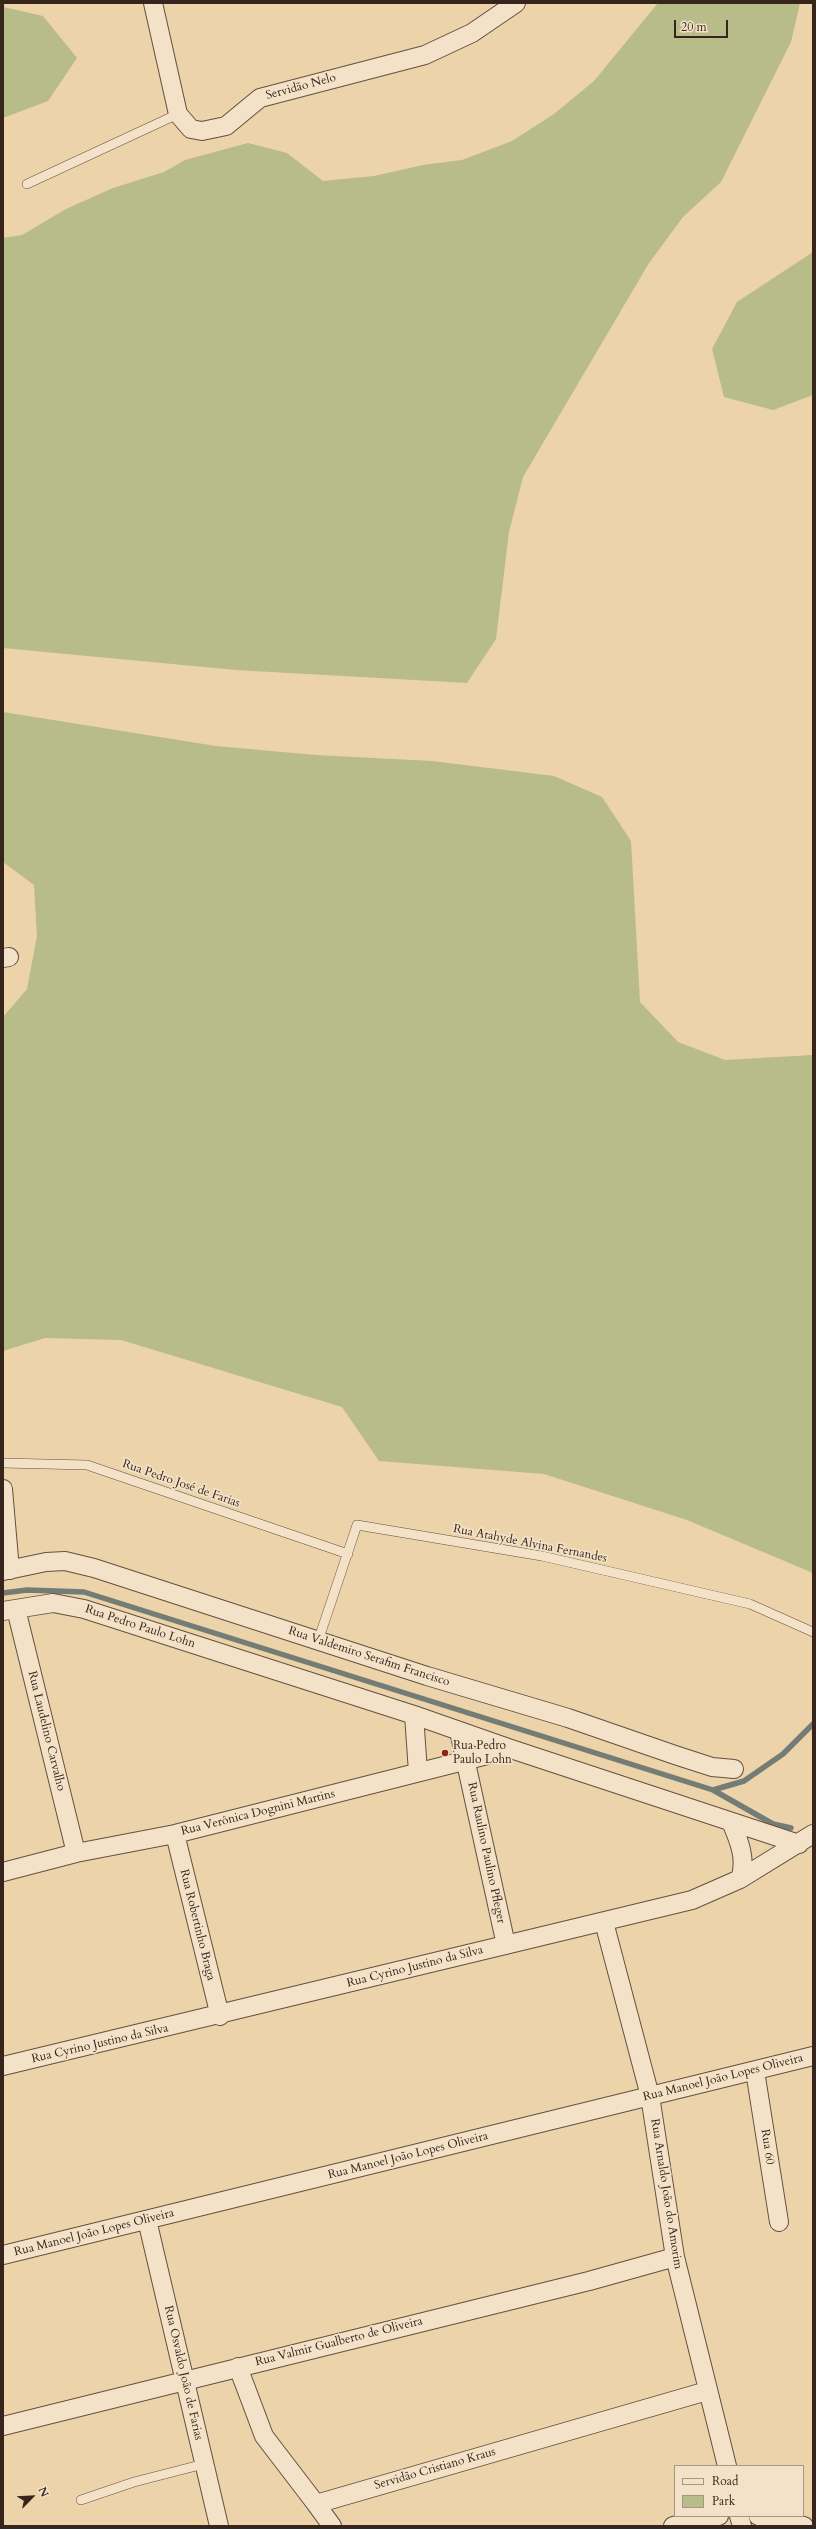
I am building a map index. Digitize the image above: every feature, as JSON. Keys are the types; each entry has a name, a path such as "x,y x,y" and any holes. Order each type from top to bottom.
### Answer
{"street":[{"name":"Servidão Nelo","path":"153,3 178,114 191,129 212,130 226,126 260,98 425,55 472,33 516,3"},
{"path":"3,1489 6,1571"},
{"name":"Rua Valdemiro Serafim Francisco","path":"6,1571 46,1562 65,1561 568,1718 704,1765 734,1769"},
{"name":"Rua Pedro Paulo Lohn","path":"10,1610 53,1603 69,1605 414,1715 731,1822 806,1839"},
{"name":"Rua Laudelino Carvalho","path":"10,1610 76,1853"},
{"path":"414,1715 418,1772"},
{"name":"Rua Raulino Paulino Pfleger","path":"459,1731 506,1945"},
{"name":"Rua Verônica Dognini Martins","path":"3,1872 76,1853 175,1834 511,1749"},
{"path":"731,1822 741,1850 743,1871 740,1879"},
{"name":"Rua Robertinho Braga","path":"175,1834 220,2016"},
{"name":"Rua Cyrino Justino da Silva","path":"3,2066 220,2016 692,1900 740,1879 806,1839"},
{"name":"Rua Arnaldo João do Amorim","path":"604,1922 650,2096 675,2257 707,2391 727,2465"},
{"name":"Rua Manoel João Lopes Oliveira","path":"3,2255 755,2071 794,2059 813,2056"},
{"name":"Rua 60","path":"755,2071 779,2222"},
{"name":"Rua Osvaldo João de Farias","path":"147,2220 218,2526"},
{"name":"Rua Valmir Gualberto de Oliveira","path":"3,2426 238,2367 589,2282 675,2257"},
{"path":"238,2367 264,2436 332,2526"},
{"name":"Servidão Cristiano Kraus","path":"316,2504 707,2391"},
{"path":"673,2526 714,2517"},
{"path":"763,2517 804,2526"}],"lane":[{"path":"27,184 178,114"},
{"name":"Rua Pedro José de Farias","path":"3,1462 87,1465 348,1554"},
{"name":"Rua Atahyde Alvina Fernandes","path":"318,1641 357,1525 542,1556 750,1604 813,1632"},
{"path":"81,2500 134,2482 204,2464"}],"green space":[{"path":"658,3 800,3 791,42 721,182 683,217 649,263 523,477 509,532 496,639 467,683 236,670 3,648 3,238 22,235 66,209 113,188 164,172 185,160 248,143 287,153 323,181 374,176 423,165 462,160 512,141 554,114 594,81"},
{"path":"3,7 43,16 77,58 48,101 3,118"},
{"path":"813,252 813,395 773,410 724,397 712,349 737,302"},
{"path":"3,712 216,746 316,755 432,761 554,776 602,797 631,841 640,1002 678,1042 725,1060 813,1055 813,1573 687,1520 544,1474 379,1461 342,1407 121,1340 45,1338 3,1351 3,1017 27,989 37,936 34,885 3,862"}],"waterway":[{"path":"3,1593 27,1590 84,1592 713,1790 773,1824 791,1828"},
{"path":"713,1790 744,1781 783,1754 813,1724"}],"place":[{"name":"Rua Pedro Paulo Lohn","path":"445,1753"}]}
